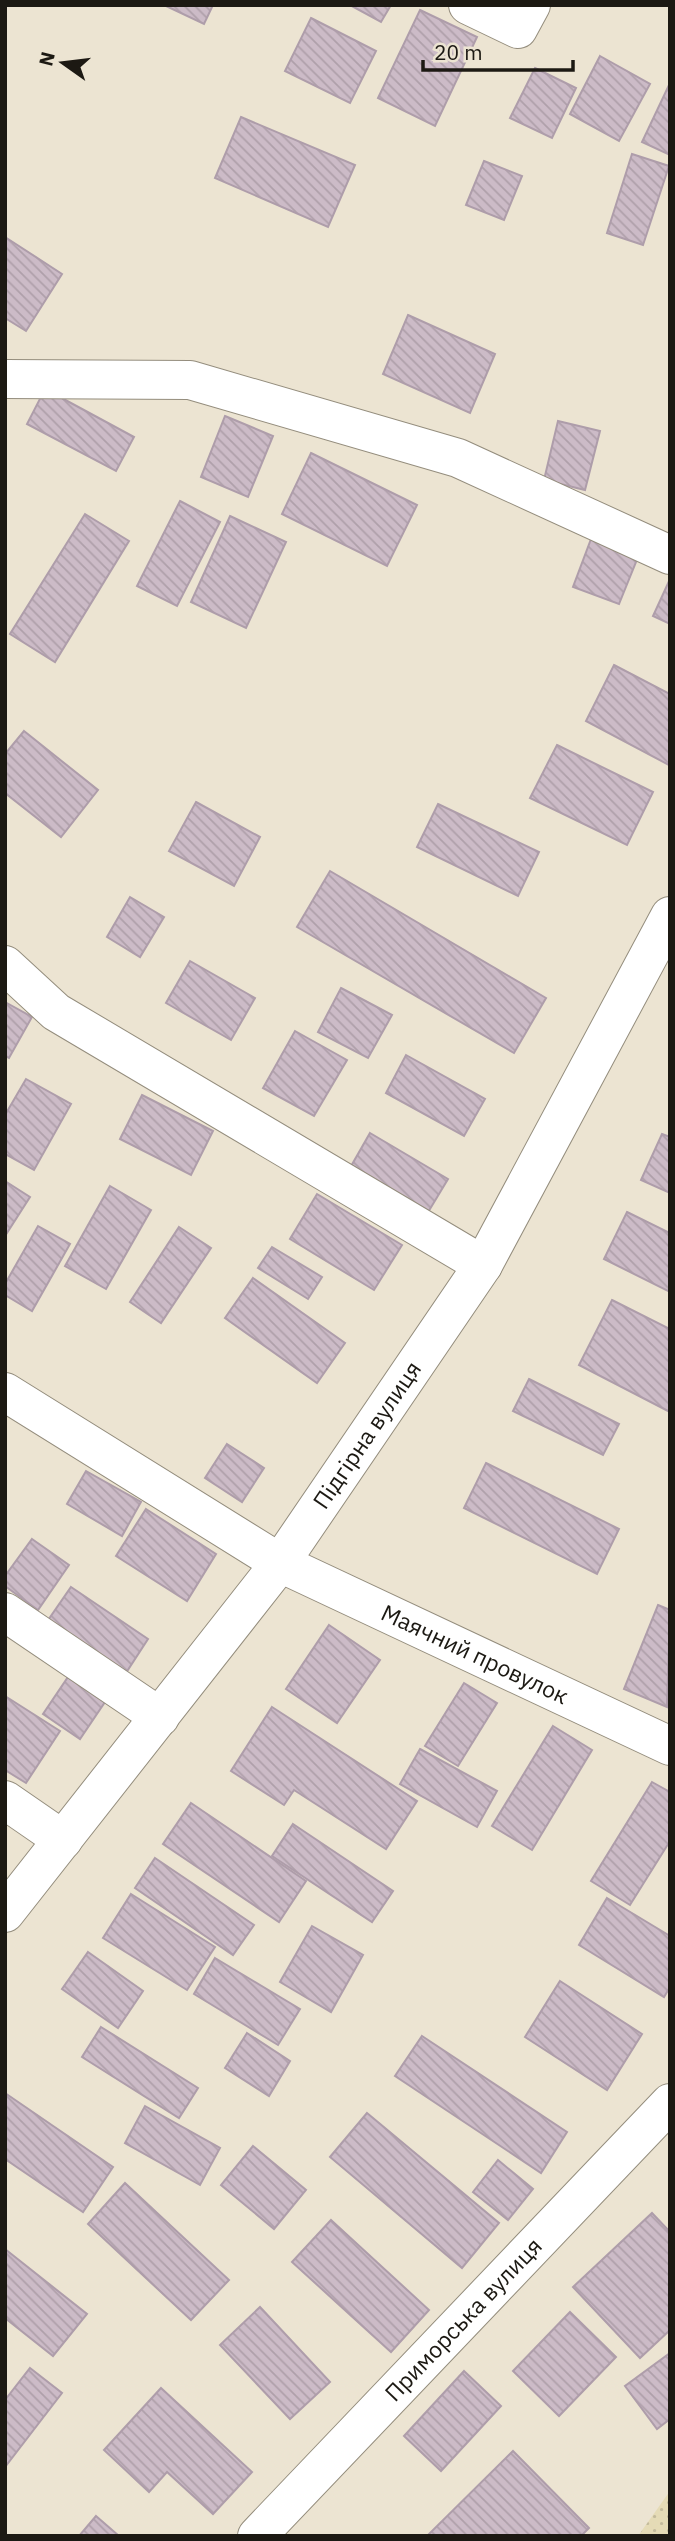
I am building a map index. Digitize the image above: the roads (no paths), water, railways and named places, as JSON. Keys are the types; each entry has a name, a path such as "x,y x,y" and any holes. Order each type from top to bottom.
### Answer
{"street":[{"path":"468,5 517,29 531,5"},
{"path":"5,379 190,380 458,458 670,555"},
{"name":"Підгірна вулиця","path":"5,1913 281,1563 484,1265 670,916"},
{"path":"5,965 56,1012 484,1265"},
{"name":"Маячний провулок","path":"5,1392 281,1563 670,1746"},
{"path":"5,1612 160,1717"},
{"path":"5,1800 63,1840"},
{"name":"Приморська вулиця","path":"257,2536 670,2103"}]}
